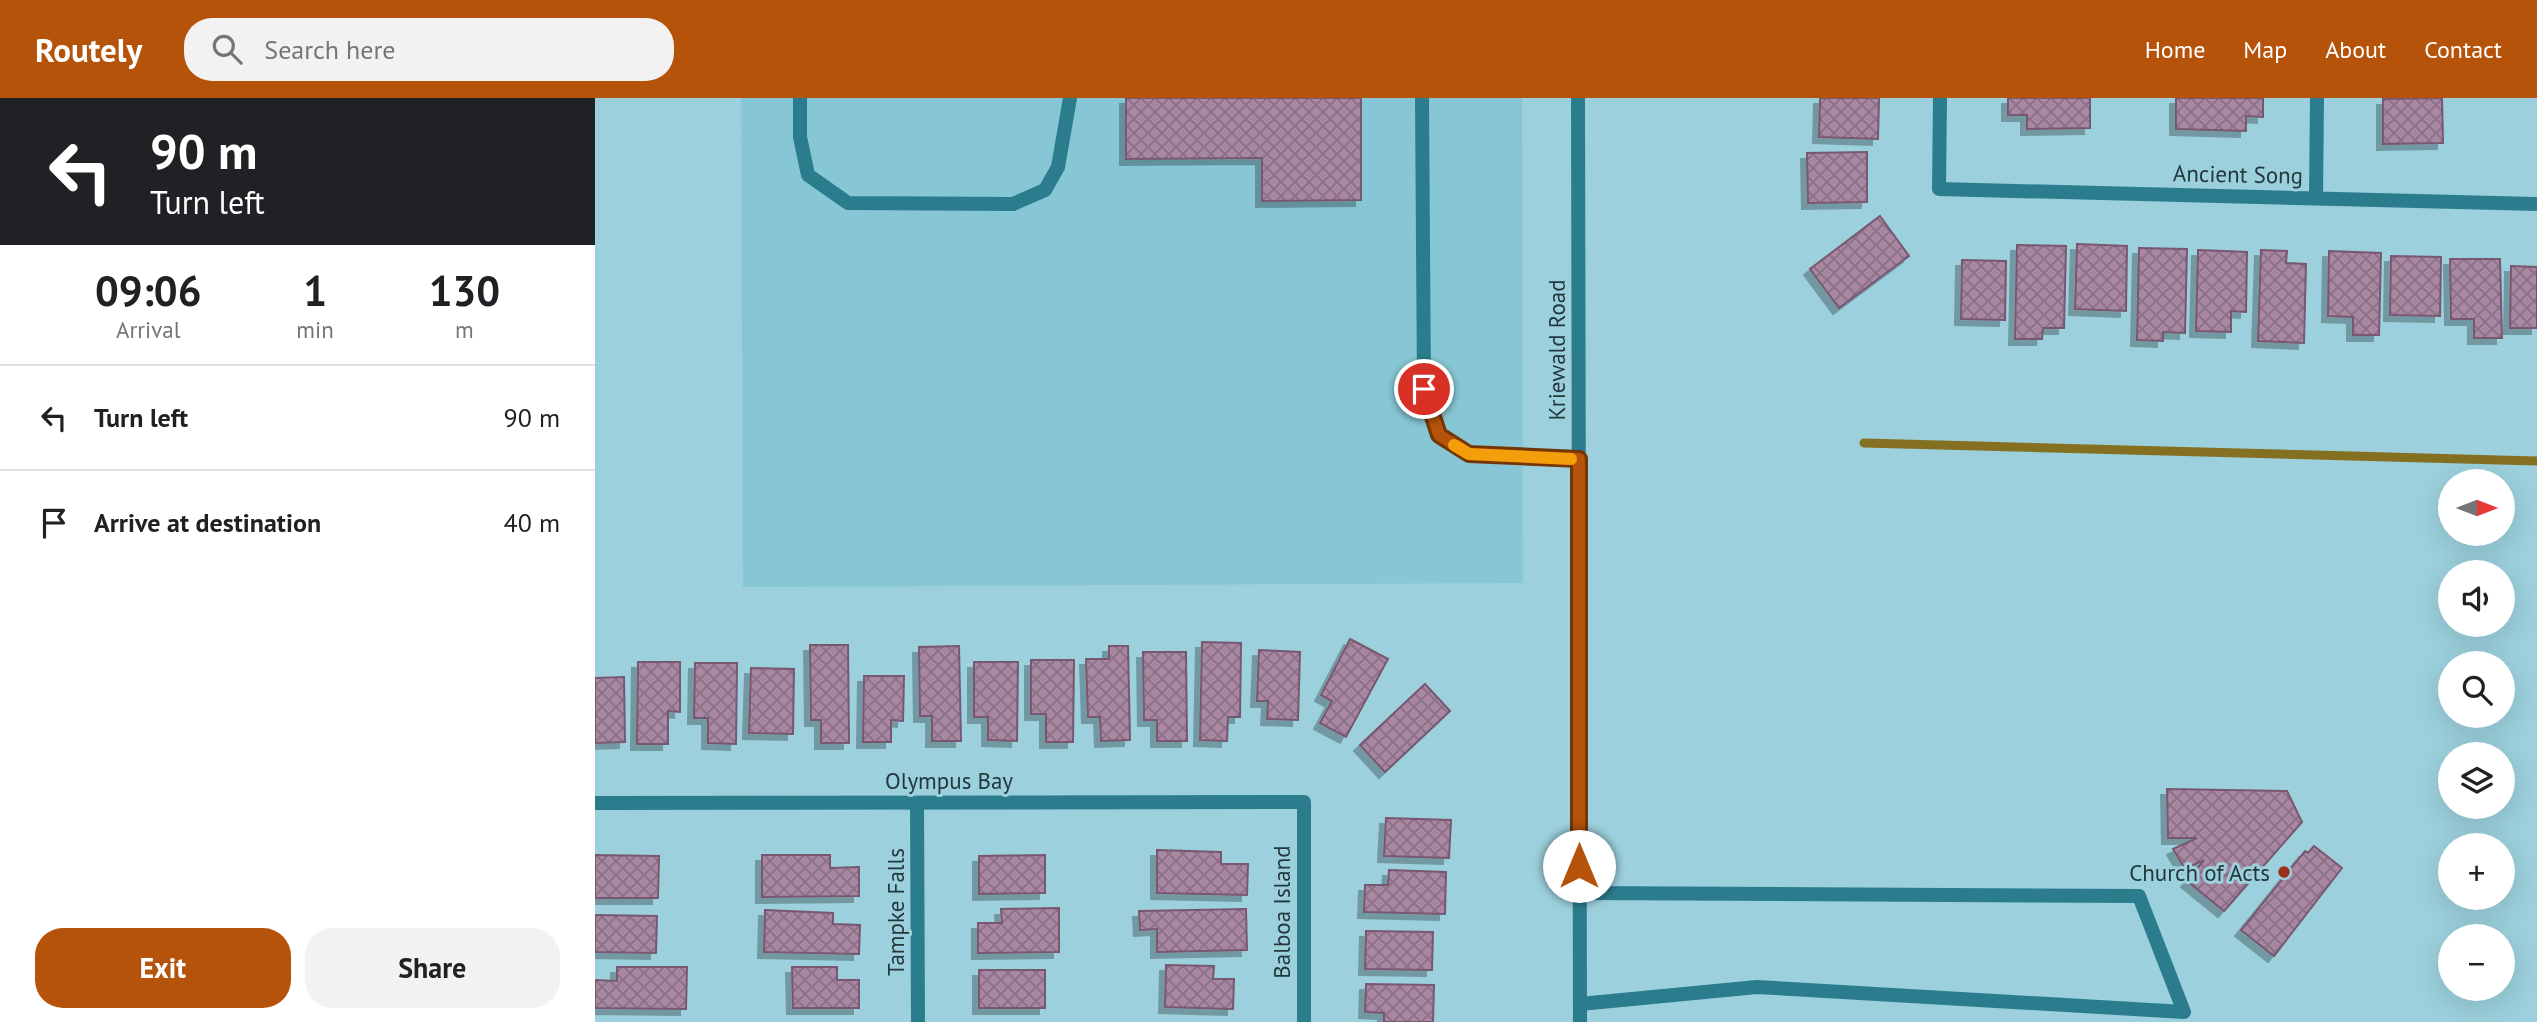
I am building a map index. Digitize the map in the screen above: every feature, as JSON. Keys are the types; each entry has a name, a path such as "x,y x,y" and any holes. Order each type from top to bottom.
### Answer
{"street":[{"path":"800,98 800,137 808,176 848,203 1013,204 1045,190 1058,167 1070,98"},
{"path":"1422,98 1424,389 1439,435 1469,454 1579,459"},
{"name":"Kriewald Road","path":"1578,98 1580,1022"},
{"name":"Ancient Song","path":"1940,98 1939,189 2537,204"},
{"path":"2316,198 2317,98"},
{"name":"Olympus Bay","path":"595,803 1304,802"},
{"name":"Balboa Island","path":"1304,802 1304,1022"},
{"name":"Tampke Falls","path":"917,803 918,1022"},
{"path":"1579,893 2139,896 2184,1012 1757,987 1580,1004"}],"shaded area":[{"path":"741,98 1522,98 1523,583 743,587"}],"building":[{"path":"1126,98 1361,98 1361,200 1262,201 1262,158 1126,159"},
{"path":"1820,98 1879,98 1878,139 1819,137"},
{"path":"2008,98 2090,98 2090,128 2027,129 2027,115 2008,115"},
{"path":"2176,98 2263,98 2263,117 2246,116 2246,131 2176,129"},
{"path":"2442,98 2443,143 2383,144 2383,99"},
{"path":"1867,152 1867,202 1808,203 1807,153"},
{"path":"1880,216 1909,256 1839,308 1810,269"},
{"path":"2077,244 2127,246 2126,311 2075,309"},
{"path":"2017,245 2066,246 2064,328 2043,328 2042,339 2015,339"},
{"path":"2139,248 2187,249 2185,333 2163,332 2163,341 2137,340"},
{"path":"2198,250 2247,252 2246,312 2231,311 2231,332 2196,331"},
{"path":"2261,250 2287,251 2286,263 2306,264 2304,343 2258,341"},
{"path":"2329,251 2381,253 2379,335 2353,335 2353,317 2328,316"},
{"path":"2391,256 2441,257 2440,316 2390,315"},
{"path":"2450,259 2500,259 2502,338 2474,338 2474,319 2451,319"},
{"path":"1962,260 2006,261 2005,320 1961,319"},
{"path":"2511,266 2537,267 2537,328 2510,328"},
{"path":"1350,639 1388,659 1346,737 1320,723 1332,701 1321,695"},
{"path":"1202,642 1241,643 1240,717 1228,717 1227,741 1200,740"},
{"path":"810,645 848,645 849,743 821,743 821,720 811,720"},
{"path":"959,646 961,741 932,741 932,716 920,716 919,647"},
{"path":"1109,646 1128,646 1130,740 1101,741 1100,717 1088,717 1086,659 1109,659"},
{"path":"1259,650 1300,652 1298,720 1267,719 1268,701 1257,701"},
{"path":"1143,652 1186,652 1187,741 1157,741 1157,720 1144,720"},
{"path":"1031,660 1074,660 1073,742 1046,742 1046,714 1031,714"},
{"path":"638,662 680,662 680,712 668,711 668,744 637,744"},
{"path":"974,662 1018,662 1017,741 988,740 988,717 974,717"},
{"path":"695,663 737,663 736,744 708,743 708,718 694,718"},
{"path":"751,668 794,669 793,734 749,733"},
{"path":"864,676 904,676 903,721 891,720 891,742 863,742"},
{"path":"624,677 625,742 595,743 595,678"},
{"path":"1425,684 1450,711 1385,772 1360,745"},
{"path":"2167,789 2287,791 2302,822 2224,911 2187,881 2204,860 2185,869 2173,849 2197,838 2168,838"},
{"path":"1386,818 1451,820 1449,858 1384,856"},
{"path":"2314,846 2342,868 2274,956 2241,930 2305,851 2308,853"},
{"path":"1157,850 1221,852 1221,864 1248,864 1247,895 1157,893"},
{"path":"595,855 659,856 658,898 595,898"},
{"path":"762,855 830,855 830,868 859,867 859,896 762,897"},
{"path":"1045,855 1045,893 979,894 979,856"},
{"path":"1389,870 1446,872 1445,914 1364,912 1365,885 1388,885"},
{"path":"1059,908 1059,952 978,953 978,923 1002,923 1001,909"},
{"path":"1246,909 1247,950 1157,952 1157,929 1140,930 1139,911"},
{"path":"765,910 833,913 833,924 860,925 859,954 764,952"},
{"path":"595,915 657,916 656,953 595,952"},
{"path":"1366,931 1433,932 1432,970 1365,969"},
{"path":"1166,965 1214,966 1213,979 1234,979 1233,1009 1165,1007"},
{"path":"617,967 687,967 686,1009 595,1008 595,980 617,981"},
{"path":"792,967 837,967 837,980 859,980 859,1008 793,1008"},
{"path":"979,970 1045,970 1045,1008 979,1008"},
{"path":"1366,984 1434,985 1433,1022 1384,1022 1384,1013 1365,1012"}],"waterway":[{"path":"1864,443 2537,461"}],"slow traffic":[{"path":"1454,445 1469,454 1571,459"}],"place":[{"name":"Church of Acts","path":"2284,872"}],"route":[{"path":"1424,389 1439,435 1469,454 1579,459 1579,866"}]}
